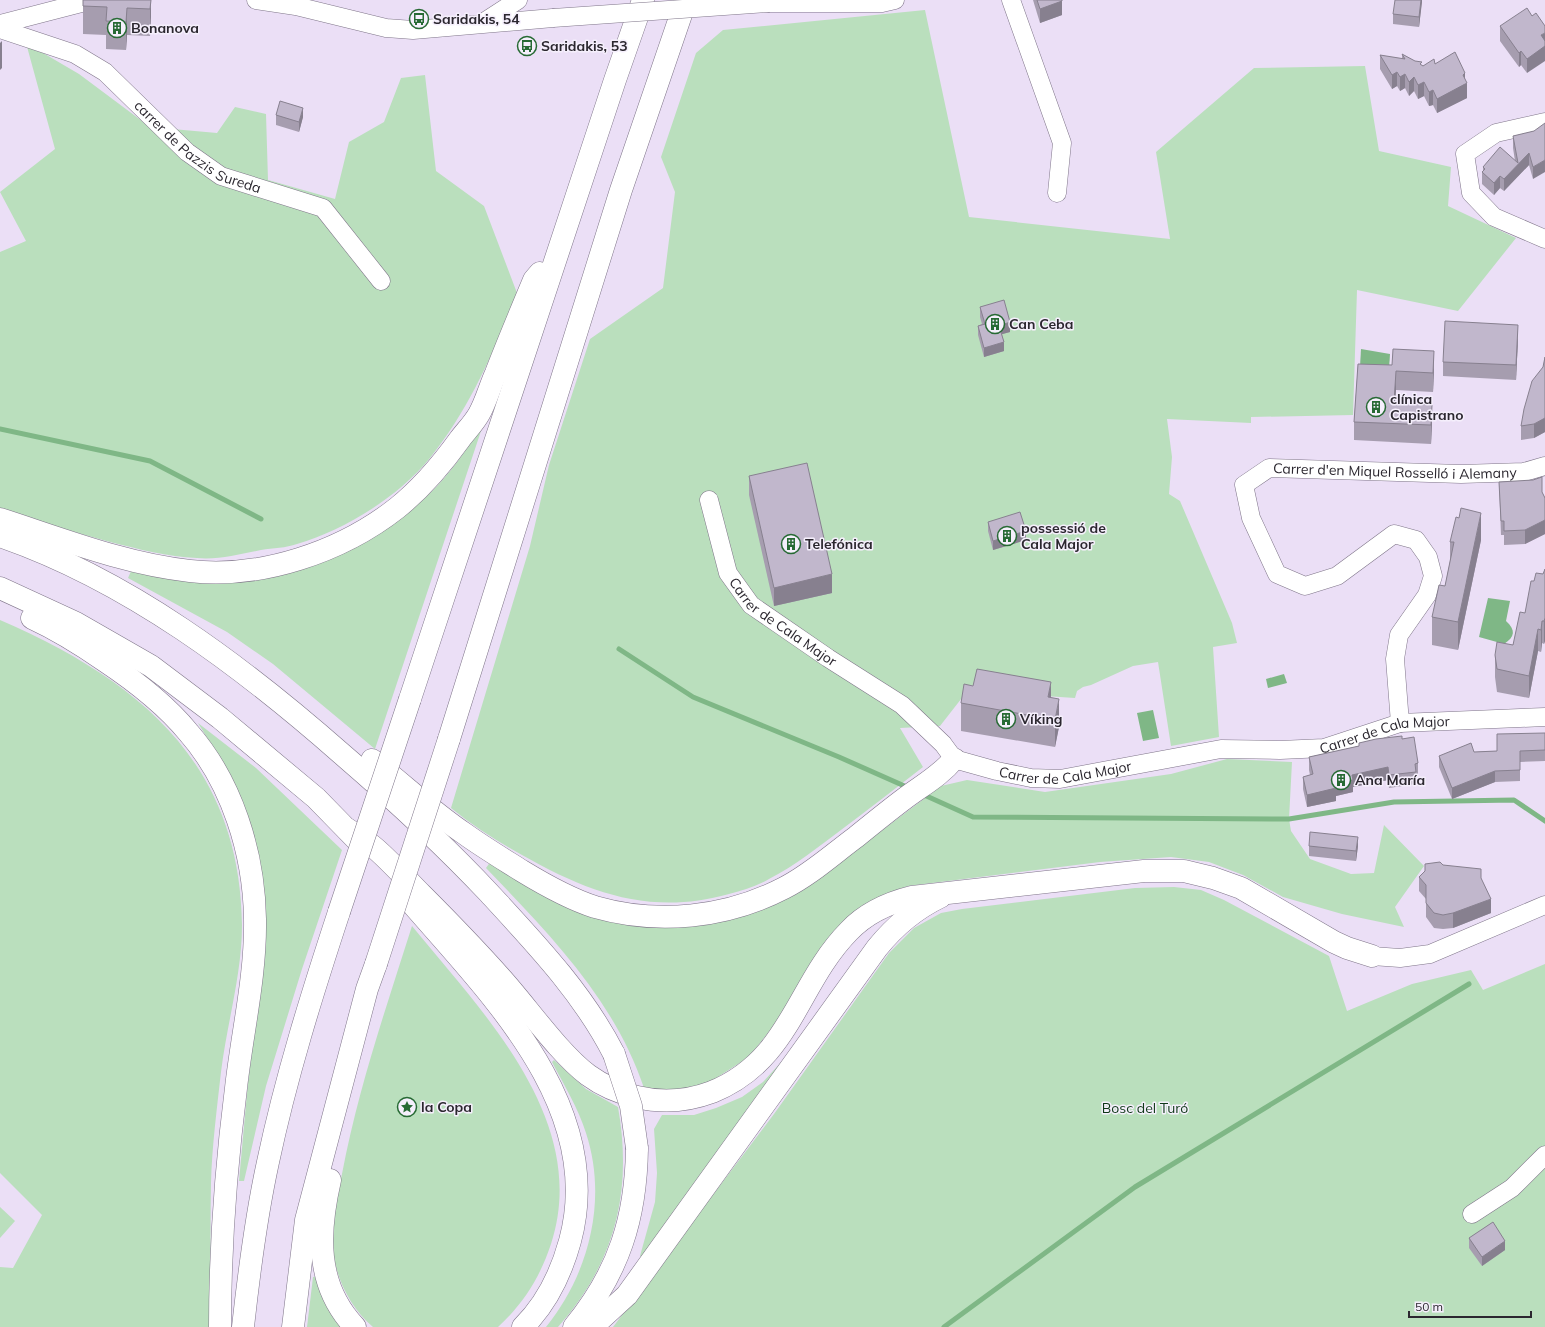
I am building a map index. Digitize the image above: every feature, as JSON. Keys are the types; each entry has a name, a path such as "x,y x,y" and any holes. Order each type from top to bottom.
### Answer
{"highway":[{"path":"243,1327 254,1236 268,1162 292,1064 339,912 558,250 644,0"},
{"path":"293,1327 306,1220 367,989 449,739 618,197 686,0"},
{"path":"0,520 119,557 196,572 226,573 273,565 296,559 343,541 378,521 398,507 432,475 448,456 479,414 534,280 558,250"},
{"path":"0,536 80,571 148,608 239,669 292,710 404,808 520,926 594,1018 614,1054 631,1106 637,1148 635,1190 627,1230 618,1256 599,1293 574,1327"},
{"path":"0,588 76,623 151,666 220,718 316,798 348,829 449,946 508,1019 543,1070 560,1106 573,1146 576,1173 574,1229 566,1256 552,1290 522,1327"},
{"path":"0,604 50,627 86,648 122,672 177,719 190,734 215,771 229,797 243,838 254,892 254,934 228,1163 223,1229 220,1327"},
{"path":"292,710 321,718 464,834 510,863 574,898 594,906 618,912 661,917 699,915 757,901 785,888 813,870 903,800 945,770 954,759"},
{"path":"348,829 374,847 464,937 554,1040 588,1075 614,1090 631,1096 658,1101 695,1098 726,1085 742,1076 762,1059 778,1041 830,954 857,923 874,911 898,901 1144,870 1184,871 1213,878 1241,888 1347,948 1372,956"},
{"path":"592,1327 627,1295 877,948 901,923 918,910 945,894"},
{"path":"355,1327 339,1306 326,1281 323,1267 322,1244 326,1194 339,1137 372,1019 367,989"}],"street":[{"path":"0,24 93,0"},
{"path":"256,0 296,6 386,28 414,30 482,23 769,2 882,3 895,0"},
{"path":"482,23 518,0"},
{"path":"1011,0 1062,143 1057,193"},
{"name":"carrer de Pazzis Sureda","path":"0,29 75,54 104,72 187,152 221,176 323,208 381,281"},
{"path":"1545,122 1496,133 1466,154 1471,193 1494,217 1545,239"},
{"name":"Carrer d'en Miquel Rosselló i Alemany","path":"1400,723 1395,659 1399,635 1421,605 1433,576 1428,557 1416,540 1394,534 1337,576 1305,586 1277,574 1251,518 1244,485 1269,468 1461,474 1524,472 1545,466"},
{"name":"Carrer de Cala Major","path":"709,500 728,573 751,606 828,658 902,704 943,744 954,759 1015,776 1060,779 1221,749 1280,750 1324,748 1400,723 1545,717"},
{"path":"1372,956 1416,957 1430,954 1443,947 1545,905"},
{"path":"1472,1214 1512,1188 1545,1155"}],"green space":[{"path":"925,10 969,217 1170,239 1156,152 1254,68 1365,66 1379,151 1451,167 1448,206 1516,238 1458,311 1357,290 1353,415 1251,417 1251,423 1167,419 1172,457 1169,494 1180,501 1232,623 1237,643 1213,647 1219,737 1171,746 1158,662 1133,666 1091,685 1083,687 1077,691 1075,698 1030,695 972,685 940,726 900,728 923,767 806,856 779,874 750,888 729,894 700,900 673,903 621,897 596,890 572,880 522,855 477,827 451,808 530,546 549,465 590,339 663,288 675,192 661,157 696,53 723,30"},
{"path":"26,43 79,74 150,127 217,133 235,107 266,114 268,180 335,199 349,142 384,122 401,78 425,75 436,171 484,206 517,293 490,358 457,420 430,458 387,499 352,521 315,538 288,546 213,558 175,556 142,550 82,534 0,509 0,252 26,241 0,192 55,149"},
{"path":"483,425 375,749 273,664 227,632 128,578 132,569 179,579 207,583 235,582 282,573 327,560 366,541 403,517 438,485 462,456"},
{"path":"0,620 50,644 96,670 137,700 172,734 201,773 223,817 237,868 242,925 240,962 221,1072 212,1155 211,1327 0,1327 0,1267 13,1268 42,1215 0,1173"},
{"path":"198,723 256,768 342,850 302,969 266,1086 244,1181 239,1181 248,1082 262,970 222,762"},
{"path":"1227,759 1292,762 1289,819 1291,831 1310,859 1351,874 1374,873 1384,825 1424,866 1395,907 1404,927 1342,914 1283,897 1243,875 1209,862 1171,857 1100,862 908,886 872,901 749,1057 713,1080 699,1086 678,1091 644,1088 616,1025 577,969 556,943 486,868 491,861 625,923 812,883 941,786 967,780 1045,792 1171,774"},
{"name":"Bosc del Turó","path":"1174,887 1201,890 1224,900 1329,956 1347,1011 1412,984 1471,970 1483,990 1545,964 1545,1327 613,1327 774,1114 889,953 914,928 941,913 962,909 1135,888"},
{"path":"412,926 498,1032 523,1072 543,1112 556,1155 559,1199 551,1244 547,1256 530,1289 516,1309 498,1327 373,1327 364,1319 350,1300 336,1268 332,1245 333,1218 349,1142 373,1049"},
{"path":"554,1060 586,1089 618,1107 622,1138 623,1168 621,1197 615,1224 606,1251 594,1277 578,1303 558,1327 546,1327 561,1306 573,1284 583,1260 590,1235 594,1210 595,1184 592,1158 586,1133 575,1106 552,1062"},
{"path":"783,1060 643,1258 640,1256 655,1202 657,1173 654,1129 662,1115 694,1115 742,1097 763,1082"},
{"path":"0,1207 15,1221 0,1238"},
{"path":"318,1276 345,1327 307,1327 313,1277"}],"shaded area":[{"path":"1361,349 1390,354 1389,369 1360,367"},
{"path":"1488,598 1510,601 1506,621 1513,630 1513,633 1510,639 1504,644 1479,637"},
{"path":"1284,674 1287,683 1268,688 1266,679"},
{"path":"1153,710 1159,738 1143,741 1137,713"}],"building":[{"path":"83,0 151,0 150,9 127,8 126,22 106,21 107,7 83,6"},
{"path":"1037,0 1062,0 1062,1 1040,9"},
{"path":"1395,0 1421,0 1419,17 1393,14"},
{"path":"1527,8 1532,16 1536,13 1545,26 1545,33 1541,35 1545,41 1545,46 1527,59 1521,51 1519,53 1500,26"},
{"path":"1455,52 1465,73 1463,75 1467,83 1437,99 1433,90 1429,92 1424,82 1418,85 1414,77 1409,82 1405,74 1400,77 1397,72 1392,75 1380,55 1405,59 1402,54 1415,61 1422,62 1420,64 1423,66 1434,59 1435,64"},
{"path":"280,101 303,108 299,122 276,115"},
{"path":"1545,123 1545,160 1533,167 1529,153 1504,179 1500,176 1494,183 1482,172 1485,169 1483,167 1500,147 1518,163 1513,136 1534,131"},
{"name":"Can Ceba","path":"1004,300 1010,322 999,326 1004,342 984,348 978,326 985,324 980,307"},
{"path":"1445,321 1518,325 1516,365 1443,362"},
{"path":"1393,349 1434,351 1433,373 1396,371 1394,402 1432,405 1431,425 1354,422 1358,364 1392,365"},
{"path":"1545,357 1545,418 1534,424 1521,426 1532,381 1543,367"},
{"name":"Telefónica","path":"807,463 832,574 774,588 749,476"},
{"path":"1542,477 1542,492 1545,498 1545,520 1525,530 1504,531 1504,521 1501,521 1499,482 1533,480"},
{"path":"1461,508 1481,513 1458,622 1432,617 1439,585 1445,586 1454,542 1450,542 1456,517 1459,518"},
{"path":"1020,512 1026,531 993,541 988,522"},
{"path":"1545,569 1545,618 1544,621 1542,621 1541,630 1538,629 1529,676 1497,669 1495,655 1497,642 1513,645 1520,612 1525,613 1531,581 1534,581 1536,573 1543,574"},
{"path":"977,669 1051,682 1048,697 1059,699 1055,720 961,703 964,684 973,686"},
{"path":"1545,733 1545,750 1520,751 1520,770 1495,771 1452,788 1439,756 1471,743 1474,752 1497,751 1497,734"},
{"path":"1402,736 1402,739 1414,737 1418,763 1415,764 1416,772 1389,775 1388,767 1352,775 1353,780 1335,784 1336,788 1307,795 1303,777 1313,774 1309,757 1359,746 1359,743 1376,739"},
{"path":"1310,832 1358,837 1356,851 1309,846"},
{"path":"1440,862 1443,865 1481,869 1481,878 1491,899 1453,913 1443,915 1434,913 1426,903 1426,885 1419,877 1425,871 1425,864"},
{"path":"1493,1222 1505,1241 1482,1257 1469,1238"}],"waterway":[{"path":"0,429 150,461 261,519"},
{"path":"619,649 693,697 839,757 909,788"},
{"path":"922,794 973,817 1289,819 1394,802 1514,800 1545,821"},
{"path":"944,1327 1135,1187 1469,984"}],"place":[{"name":"Saridakis, 54","path":"419,19"},
{"name":"Bonanova","path":"117,28"},
{"name":"Saridakis, 53","path":"527,46"},
{"name":"Can Ceba","path":"995,324"},
{"name":"clínica Capistrano","path":"1376,407"},
{"name":"possessió de Cala Major","path":"1007,536"},
{"name":"Telefónica","path":"791,544"},
{"name":"Víking","path":"1006,719"},
{"name":"Ana María","path":"1341,780"},
{"name":"la Copa","path":"407,1107"}]}
